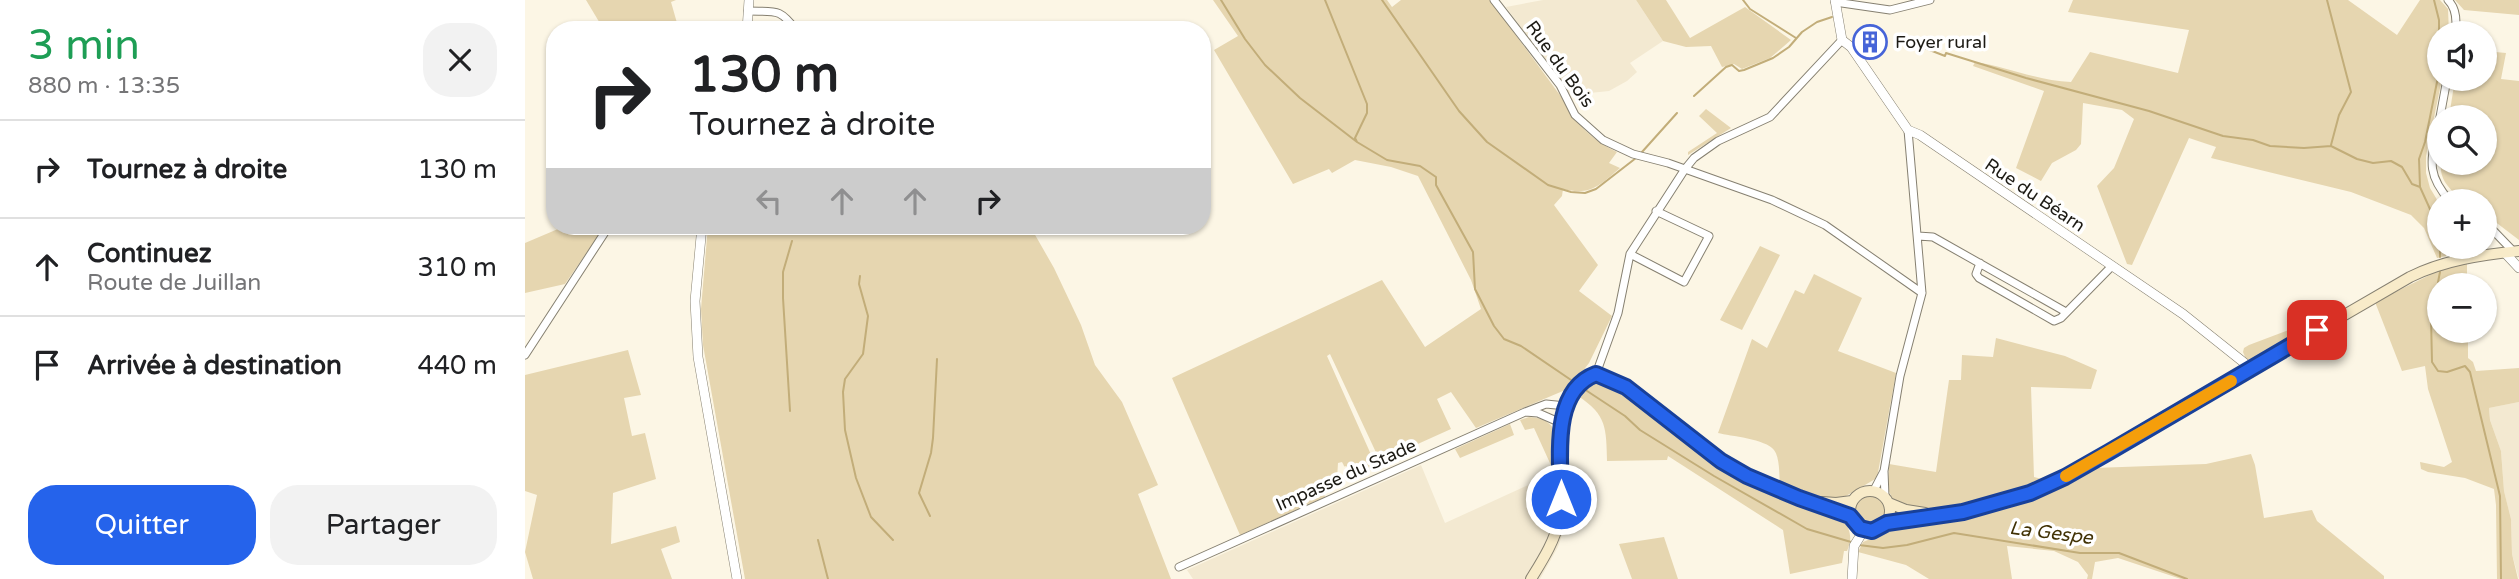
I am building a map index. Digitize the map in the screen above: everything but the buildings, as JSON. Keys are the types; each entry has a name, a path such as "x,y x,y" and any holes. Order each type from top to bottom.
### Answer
{"main road":[{"path":"1963,512 1925,513 1906,510 1874,490 1860,493 1852,501 1850,516 1854,524 1864,530 1876,530 1887,523 1963,512 2030,493 2065,477 2410,276 2457,259"},
{"path":"1531,579 1559,523 1561,423 1566,406 1585,381 1596,374 1626,387 1721,461 1747,476 1850,516"},
{"path":"1799,498 1836,503 1852,501"},
{"path":"1887,500 1891,510 1887,523"}],"street":[{"path":"747,21 749,0"},
{"name":"Rue du Bois","path":"1494,0 1560,85 1575,115 1604,140 1633,154 1772,200 1825,225 1922,293"},
{"path":"1596,374 1618,313 1630,254 1656,211 1694,158 1718,141 1770,117 1842,40 1835,1 1890,10 1930,0"},
{"path":"2448,0 2457,16 2456,21"},
{"path":"748,11 779,12 789,21"},
{"name":"Rue du Béarn","path":"1842,40 1851,47 1908,130 1920,135 2192,321 2252,369"},
{"path":"1887,500 1884,471 1897,389 1922,293 1908,130"},
{"path":"1630,254 1685,282 1709,236 1656,211"},
{"path":"525,355 603,235"},
{"path":"701,235 695,301 698,343 715,460 737,579"},
{"path":"2497,235 2513,252 2519,268"},
{"path":"1918,236 1933,237 2066,312"},
{"path":"1980,263 1976,274 1979,278 2054,321 2111,267"},
{"name":"Impasse du Stade","path":"1179,567 1525,412 1546,404 1566,406"},
{"path":"1525,412 1538,413 1561,423"},
{"path":"1874,490 1884,471"},
{"path":"1852,579 1854,546 1864,530"}],"shaded area":[{"path":"586,0 676,0 671,2 676,21 599,21"},
{"path":"1213,0 1387,0 1392,7 1401,0 1490,0 1580,125 1601,143 1617,152 1609,163 1620,168 1595,188 1581,191 1563,189 1562,196 1554,205 1598,265 1579,291 1612,316 1589,363 1570,388 1476,428 1451,392 1437,399 1451,429 1380,461 1330,354 1327,356 1377,468 1361,473 1344,467 1342,462 1338,463 1337,479 1321,487 1325,497 1240,535 1172,378 1382,280 1425,347 1481,309 1471,280 1418,176 1355,160 1332,173 1329,169 1293,184 1214,50 1238,36"},
{"path":"1543,0 1636,0 1663,41 1630,63 1637,72 1627,81 1609,91 1571,95 1506,7"},
{"path":"1636,0 1666,0 1690,38 1745,7 1791,40 1770,58 1742,69 1734,64 1722,67 1711,46 1686,47 1663,41"},
{"path":"2073,0 2348,0 2397,35 2420,0 2440,0 2448,9 2448,21 2427,21 2427,91 2440,91 2437,105 2427,105 2426,173 2431,189 2427,189 2427,235 2411,215 2351,192 2211,158 2216,147 2189,138 2132,265 2127,264 2097,186 2114,168 2134,119 2122,110 2083,103 2081,144 2076,150 2052,163 2041,181 2016,168 2044,91 1973,66 1975,62 2071,82 2090,52 2178,73 2189,30 2068,12"},
{"path":"2455,0 2519,0 2519,15 2464,10"},
{"path":"2497,52 2506,53 2501,79 2519,81 2519,240 2497,223 2497,189 2450,189 2442,175 2497,175 2497,105 2451,105 2453,91 2497,91"},
{"path":"1706,109 1731,128 1688,155 1688,152 1717,133 1699,116"},
{"path":"546,234 599,235 565,284 525,293 525,243"},
{"path":"707,235 1035,235 1081,325 1095,365 1122,402 1158,485 1138,494 1171,579 745,579 703,345 701,309"},
{"path":"1760,246 1780,255 1742,330 1720,320"},
{"path":"2452,264 2467,264 2467,273 2434,273"},
{"path":"1814,274 1862,298 1838,351 1896,373 1877,478 1839,500 1828,500 1780,484 1777,457 1770,446 1718,433 1752,339 1767,348 1795,290 1804,294"},
{"path":"2427,276 2427,343 2468,343 2468,358 2473,362 2476,371 2519,368 2519,402 2489,408 2490,420 2501,451 2504,491 2511,519 2512,554 2518,579 2497,579 2494,489 2465,478 2421,469 2420,462 2444,467 2452,462 2428,389 2425,366 2402,371 2375,302"},
{"path":"2328,315 2329,318 2256,361 2246,359 2243,352 2249,345"},
{"path":"1996,338 2065,356 2097,370 2091,389 2031,387 2034,477 2042,479 1988,500 1950,509 1912,507 1893,500 1888,489 1889,464 1936,472 1949,380 1961,380 1962,355 1993,357"},
{"path":"628,350 641,395 624,398 632,436 645,433 656,479 613,493 611,544 676,526 680,542 661,549 672,579 533,579 525,552 537,495 525,491 525,375"},
{"path":"1596,380 1606,381 1731,474 1783,497 1843,518 1850,538 1842,563 1790,574 1783,530 1668,456 1667,460 1607,461 1605,431 1600,416 1578,396 1589,383"},
{"path":"2519,402 2519,579 2512,554 2511,519 2504,491 2501,451 2490,420 2489,408"},
{"path":"1529,417 1548,422 1553,428 1557,443 1558,471 1554,472 1534,428 1525,430 1520,420"},
{"path":"1510,424 1514,435 1460,458 1455,449"},
{"path":"2251,454 2264,518 2312,510 2317,521 2384,576 2384,579 2181,579 2118,558 2095,562 2092,579 2087,579 2088,575 2078,562 2054,551 2007,546 2012,579 1929,579 1906,565 1858,552 1863,542 1883,534 1897,524 1975,514 2041,495 2094,468 2206,464"},
{"path":"1421,465 1445,523 1568,467 1566,523 1558,547 1540,579 1193,579 1187,570"},
{"path":"1871,495 1882,500 1887,511 1882,522 1871,527 1860,522 1855,511 1860,500"},
{"path":"1664,537 1678,579 1632,579 1619,544"}],"waterway":[{"path":"1221,0 1265,65 1300,98 1357,142"},
{"name":"La Gespe","path":"1325,0 1367,104 1367,113 1355,138 1357,142 1387,160 1420,166 1436,177 1436,185 1473,252 1475,289 1494,326 1504,339 1521,346 1574,382"},
{"path":"1382,0 1459,111 1487,142 1548,185 1585,193 1596,189 1636,158"},
{"path":"1743,0 1750,9 1796,38"},
{"path":"2327,0 2351,92 2339,115 2331,145"},
{"path":"2434,0 2439,21"},
{"path":"1694,96 1726,67 1732,65 1739,71 1773,58 1789,47 1802,32 1817,22 1832,17"},
{"path":"1922,47 1945,56 1946,53 2149,111 2223,136 2253,140 2270,146 2331,146 2357,159 2373,163 2391,161 2402,167 2412,184 2420,187"},
{"path":"2427,202 2420,187 2419,159 2435,91"},
{"path":"1642,152 1677,113"},
{"path":"790,411 783,272 792,241"},
{"path":"2440,272 2431,318 2432,362 2438,371 2447,372 2465,366 2470,372 2500,496 2501,579"},
{"path":"860,276 859,284 868,316 863,354 845,379 845,430 856,478 871,517 893,540"},
{"path":"930,516 919,493 931,453 937,359"},
{"name":"La Gespe","path":"1581,387 1625,416 1640,430 1714,476 1807,529 1851,542"},
{"name":"La Gespe","path":"1859,545 1883,548 1907,545 1954,533 2080,553 2119,553 2187,579"},
{"path":"818,540 828,579"}],"slow traffic":[{"path":"2066,476 2231,381"}],"place":[{"name":"Foyer rural","path":"1870,42"}],"route":[{"path":"1561,499 1562,415 1574,393 1589,377 1596,374 1626,387 1721,461 1747,476 1850,516 1854,524 1872,531 1887,523 1963,512 2030,493 2065,477 2317,330"}]}
